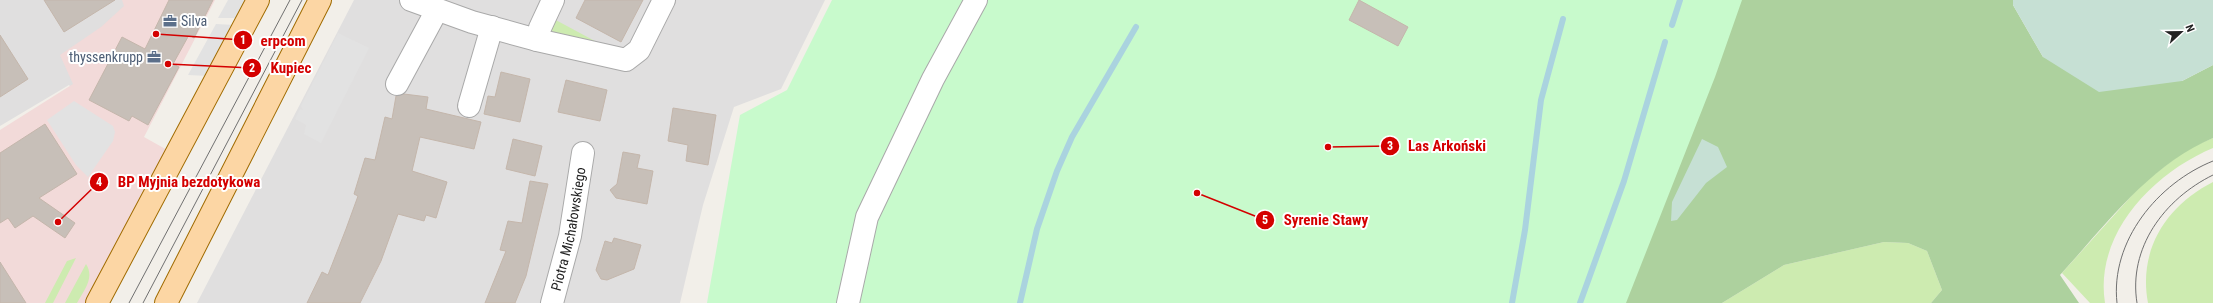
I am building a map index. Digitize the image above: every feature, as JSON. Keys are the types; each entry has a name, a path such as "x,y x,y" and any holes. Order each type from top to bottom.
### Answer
{"main road":[{"path":"97,303 258,0"},
{"path":"166,303 320,0"}],"street":[{"path":"411,0 437,10 537,40 626,60 639,50 664,0"},
{"path":"537,40 540,28 554,0"},
{"path":"848,303 867,217 933,79 976,0"},
{"path":"397,84 437,10"},
{"path":"469,106 492,27"},
{"name":"Piotra Michałowskiego","path":"552,303 570,236 579,192 583,153"}],"shaded area":[{"path":"0,0 145,0 83,101 69,85 0,126"},
{"path":"122,0 215,0 144,137 169,151 88,303 0,303 0,130 73,84 60,55 101,27 124,6"},
{"path":"228,0 249,0 239,18 218,18"},
{"path":"354,0 825,0 781,89 734,107 703,205 680,303 197,303"},
{"path":"216,24 235,25 208,76 188,75"},
{"path":"338,33 369,48 321,143 304,134 306,125 295,119 300,109 303,110 301,106"},
{"path":"74,101 113,126 115,132 113,141 88,177 76,165 47,120"}],"green space":[{"path":"832,0 1742,0 1715,77 1626,303 707,303 740,115 787,90"},
{"path":"1578,0 2013,0 2013,5 2043,57 2182,81 2213,65 2213,138 2190,150 2149,180 2112,217 2060,275 2079,303 1931,303 1942,290 1927,251 1908,243 1884,242 1784,265 1722,303 1601,303"},
{"path":"2013,0 2213,0 2213,65 2182,81 2099,92 2043,57 2013,5"},
{"path":"552,18 606,47 553,33 551,27"},
{"path":"2213,138 2213,148 2191,159 2169,173 2132,209 2119,230 2109,253 2104,278 2105,303 2090,303 2062,273 2144,182 2189,148"},
{"path":"1702,139 1718,147 1727,167 1706,183 1677,220 1671,221 1672,202"},
{"path":"2213,182 2213,303 2148,303 2146,284 2147,265 2159,232 2169,217 2182,204 2196,192"},
{"path":"1884,242 1908,243 1927,251 1942,290 1931,303 1722,303 1784,265"},
{"path":"76,258 53,303 45,303 67,261"},
{"path":"86,264 89,274 88,284 77,303 65,303"}],"building":[{"path":"44,0 115,0 64,32"},
{"path":"169,0 213,0 194,38 189,35 173,64 179,67 148,125 132,116 129,121 89,100 122,37 145,49"},
{"path":"585,0 643,0 621,42 576,18"},
{"path":"1359,0 1408,27 1398,46 1349,20"},
{"path":"0,35 28,79 0,97"},
{"path":"501,72 530,79 520,122 484,114 488,96 495,97"},
{"path":"566,80 607,90 600,121 558,112"},
{"path":"404,94 428,97 426,109 481,122 474,149 420,137 412,171 447,182 436,218 426,215 424,221 398,214 381,261 360,303 307,303 322,272 328,275 358,196 354,194 365,158 375,160 385,117 392,119 396,96"},
{"path":"673,108 716,115 708,165 686,161 688,145 668,141"},
{"path":"45,124 77,174 39,198 75,223 65,238 33,216 15,228 8,218 0,223 0,153"},
{"path":"513,139 542,146 535,176 506,169"},
{"path":"623,152 640,155 637,168 653,171 647,204 616,198 610,190 617,184"},
{"path":"530,181 548,184 526,276 515,303 485,303 506,251 500,250 508,221 522,223"},
{"path":"614,238 641,245 634,269 607,280 601,279 596,270 605,241 612,243"},
{"path":"0,262 26,303 0,303"}],"waterway":[{"path":"1672,25 1680,0"},
{"path":"1512,303 1525,230 1541,100 1563,19"},
{"path":"1020,303 1037,229 1057,171 1072,137 1136,27"},
{"path":"1580,303 1624,181 1665,42"}],"tram line":[{"path":"129,303 290,0"},
{"path":"143,303 302,0"},
{"path":"2117,303 2117,280 2121,258 2130,237 2142,217 2157,199 2174,184 2193,171 2213,161"},
{"path":"2137,303 2136,283 2138,263 2144,245 2153,227 2179,197 2195,185 2213,175"}],"place":[{"name":"Silva","path":"170,21"},
{"name":"erpcom","path":"156,34"},
{"name":"thyssenkrupp","path":"154,57"},
{"name":"Kupiec","path":"168,64"},
{"name":"Las Arkoński","path":"1328,147"},
{"name":"Syrenie Stawy","path":"1197,193"},
{"name":"BP Myjnia bezdotykowa","path":"58,222"}]}
